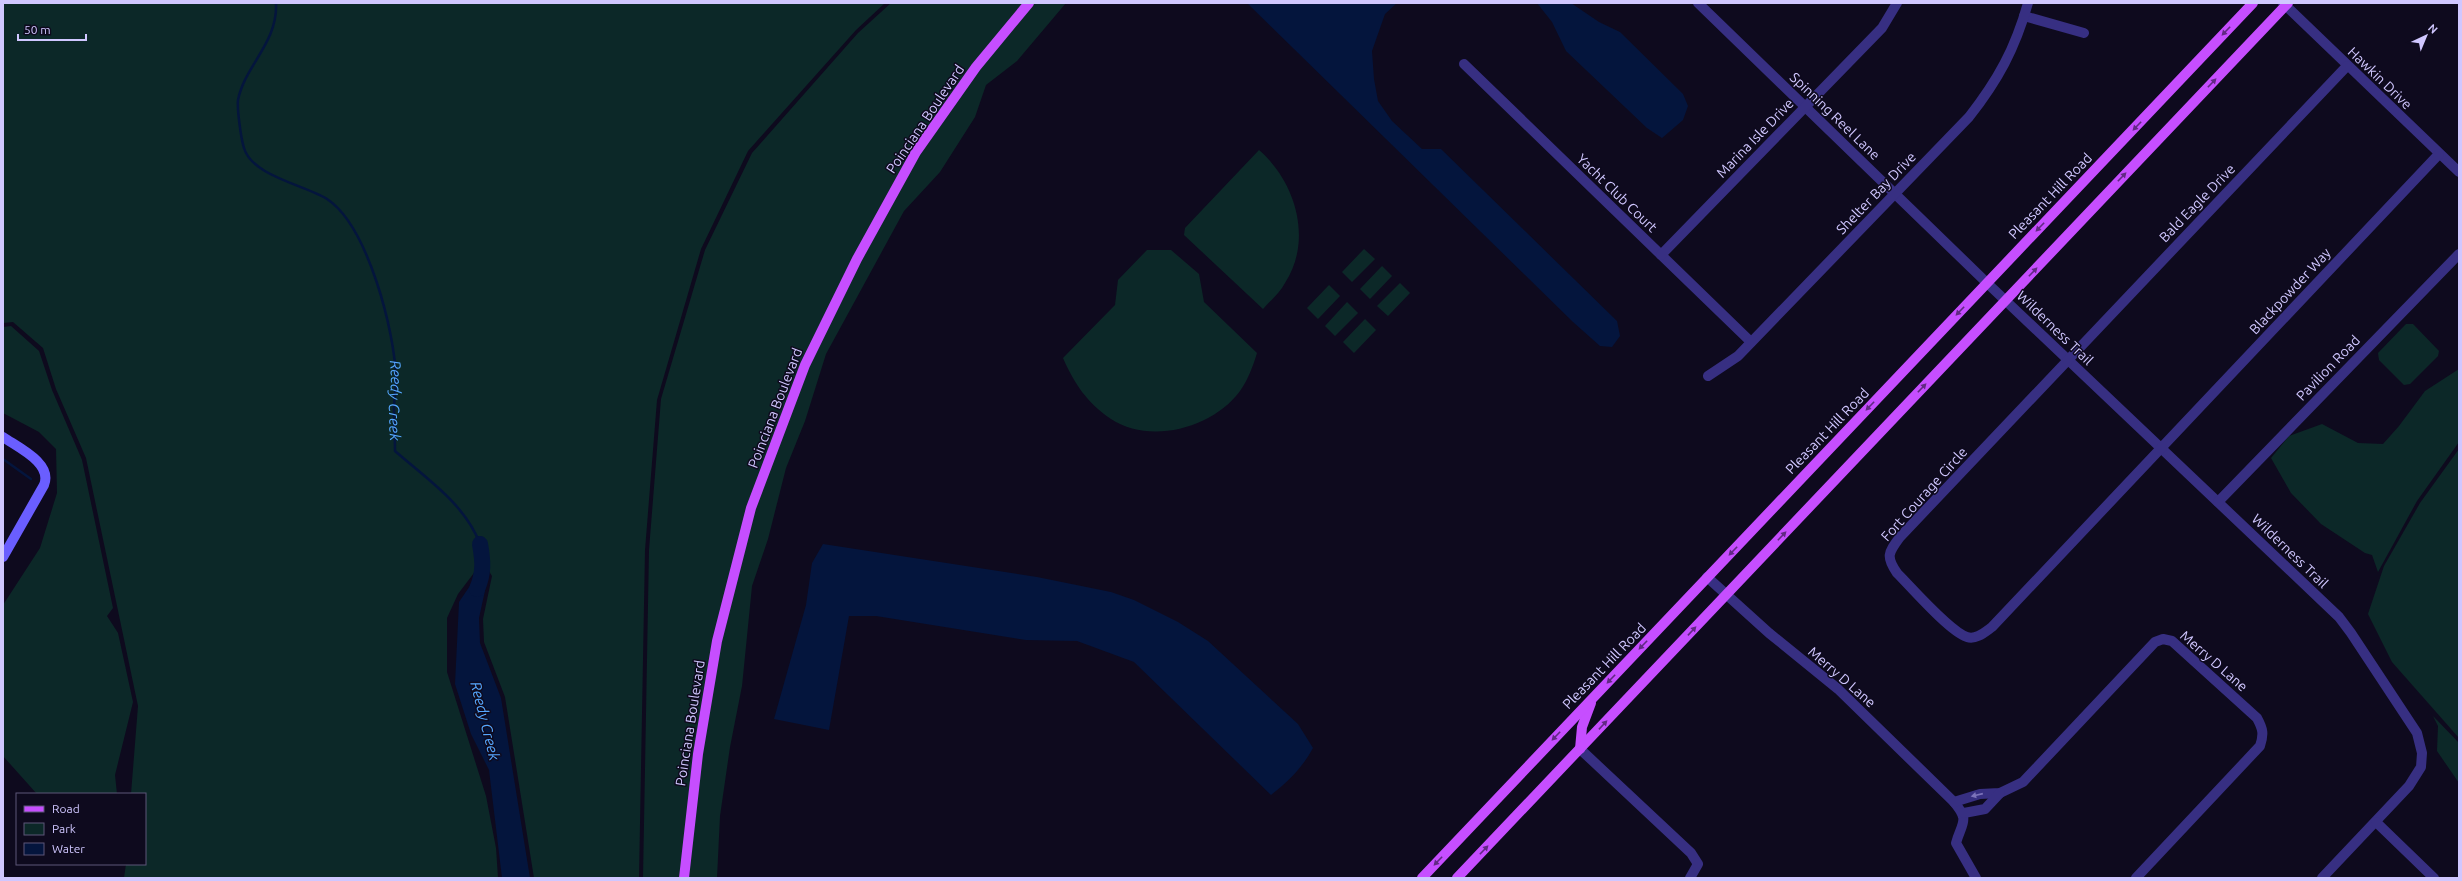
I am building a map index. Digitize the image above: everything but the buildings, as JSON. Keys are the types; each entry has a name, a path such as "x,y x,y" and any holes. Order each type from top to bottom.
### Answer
{"main road":[{"name":"Poinciana Boulevard","path":"684,878 698,754 717,641 751,508 805,365 857,259 916,152 976,67 1029,3"},
{"name":"Pleasant Hill Road","path":"1422,878 2253,3"},
{"path":"1457,878 2285,4"},
{"path":"1580,749 1582,728 1593,698"}],"street":[{"name":"Spinning Reel Lane","path":"1698,3 1987,283"},
{"name":"Marina Isle Drive","path":"1661,255 1882,28 1897,3"},
{"name":"Shelter Bay Drive","path":"1708,376 1738,356 1969,117 1993,86 2017,37 2028,3"},
{"name":"Hawkin Drive","path":"2285,4 2347,66 2459,172"},
{"path":"2024,16 2084,33"},
{"name":"Yacht Club Court","path":"1464,64 1751,342"},
{"name":"Bald Eagle Drive","path":"2068,360 2347,66"},
{"name":"Blackpowder Way","path":"2161,448 2439,154"},
{"name":"Pavilion Road","path":"2218,502 2459,254"},
{"name":"Wilderness Trail","path":"1987,283 2338,617 2351,633 2417,734 2422,753 2421,767 2409,786 2322,878"},
{"name":"Fort Courage Circle","path":"2068,360 1900,537 1890,550 1889,562 1897,573 1956,631 1968,638 1980,635 1992,627 2161,448"},
{"path":"3,437 35,460 45,475 44,485 3,557"},
{"name":"Merry D Lane","path":"1707,577 1726,595 1838,690 1964,813 1985,808 2000,793 2022,782 2155,642 2163,639 2172,641 2257,718 2263,728 2264,736 2260,746 2136,878"},
{"path":"1580,749 1691,854 1698,864 1690,878"},
{"name":"Merry D Lane","path":"1954,802 1980,794 2000,793"},
{"path":"1964,813 1965,824 1956,844 1976,878"},
{"path":"2376,822 2434,878"}],"green space":[{"path":"3,3 885,3 856,30 748,151 701,249 657,400 645,550 639,878 534,878 505,697 484,642 483,619 492,576 483,561 458,594 447,618 447,672 486,796 496,848 498,878 124,878 126,865 146,865 146,793 131,793 138,706 86,458 56,389 43,348 13,322 3,323"},
{"path":"891,3 1066,3 1017,61 986,85 975,117 940,172 904,211 826,354 805,421 786,468 768,539 752,586 742,686 730,747 720,816 717,878 643,878 649,550 661,399 705,250 752,153 858,33"},
{"path":"1259,150 1272,163 1283,178 1291,195 1299,230 1298,249 1293,266 1285,283 1275,297 1263,309 1184,235 1185,228"},
{"path":"1364,249 1375,259 1352,282 1342,272"},
{"path":"1147,250 1171,250 1199,274 1204,302 1257,353 1252,368 1240,391 1228,404 1214,415 1198,423 1180,429 1144,431 1127,427 1111,419 1102,413 1082,392 1063,358 1115,305 1118,280"},
{"path":"1382,266 1392,276 1370,299 1360,289"},
{"path":"1400,283 1410,293 1388,316 1377,306"},
{"path":"1329,285 1340,296 1318,319 1307,308"},
{"path":"1347,302 1358,313 1335,336 1325,326"},
{"path":"1365,319 1376,330 1354,353 1343,342"},
{"path":"2406,324 2413,324 2439,351 2438,356 2410,384 2404,385 2379,360 2378,353"},
{"path":"11,326 39,351 52,390 82,460 113,608 107,616 118,633 133,702 115,775 117,793 36,793 3,756 3,605 40,548 57,493 56,449 39,432 3,413 3,327"},
{"path":"2459,369 2459,442 2417,501 2378,572 2372,555 2365,553 2321,524 2291,493 2271,458 2289,436 2322,424 2358,443 2383,444 2399,426 2425,391"},
{"path":"2459,449 2459,738 2392,662 2368,614 2384,566 2420,503"},
{"path":"2433,716 2459,743 2459,783 2437,751 2438,726"}],"water":[{"path":"1247,3 1397,3 1385,14 1372,51 1374,79 1378,101 1392,121 1422,149 1441,149 1617,321 1620,336 1612,347 1600,346 1573,322"},
{"path":"1537,3 1571,3 1599,22 1620,32 1683,94 1688,106 1683,120 1662,138 1647,128 1566,51 1552,22"},
{"path":"823,544 1037,577 1111,592 1134,600 1178,622 1208,641 1298,724 1313,748 1295,774 1271,795 1134,662 1077,641 1026,640 876,616 849,616 829,730 774,719 806,605 812,563"},
{"path":"482,568 488,577 479,618 480,643 501,698 530,878 502,878 489,770 471,734 455,684 459,602"}],"waterway":[{"name":"Reedy Creek","path":"276,3 272,30 267,42 247,76 238,100 238,110 244,148 249,158 257,166 268,173 327,199 342,213 355,232 367,255 385,309 391,335 396,379 394,409 395,451 432,482 455,504 465,517 480,544"},
{"path":"3,459 31,479"},
{"name":"Reedy Creek","path":"477,589 481,578 482,567 480,544"}]}
